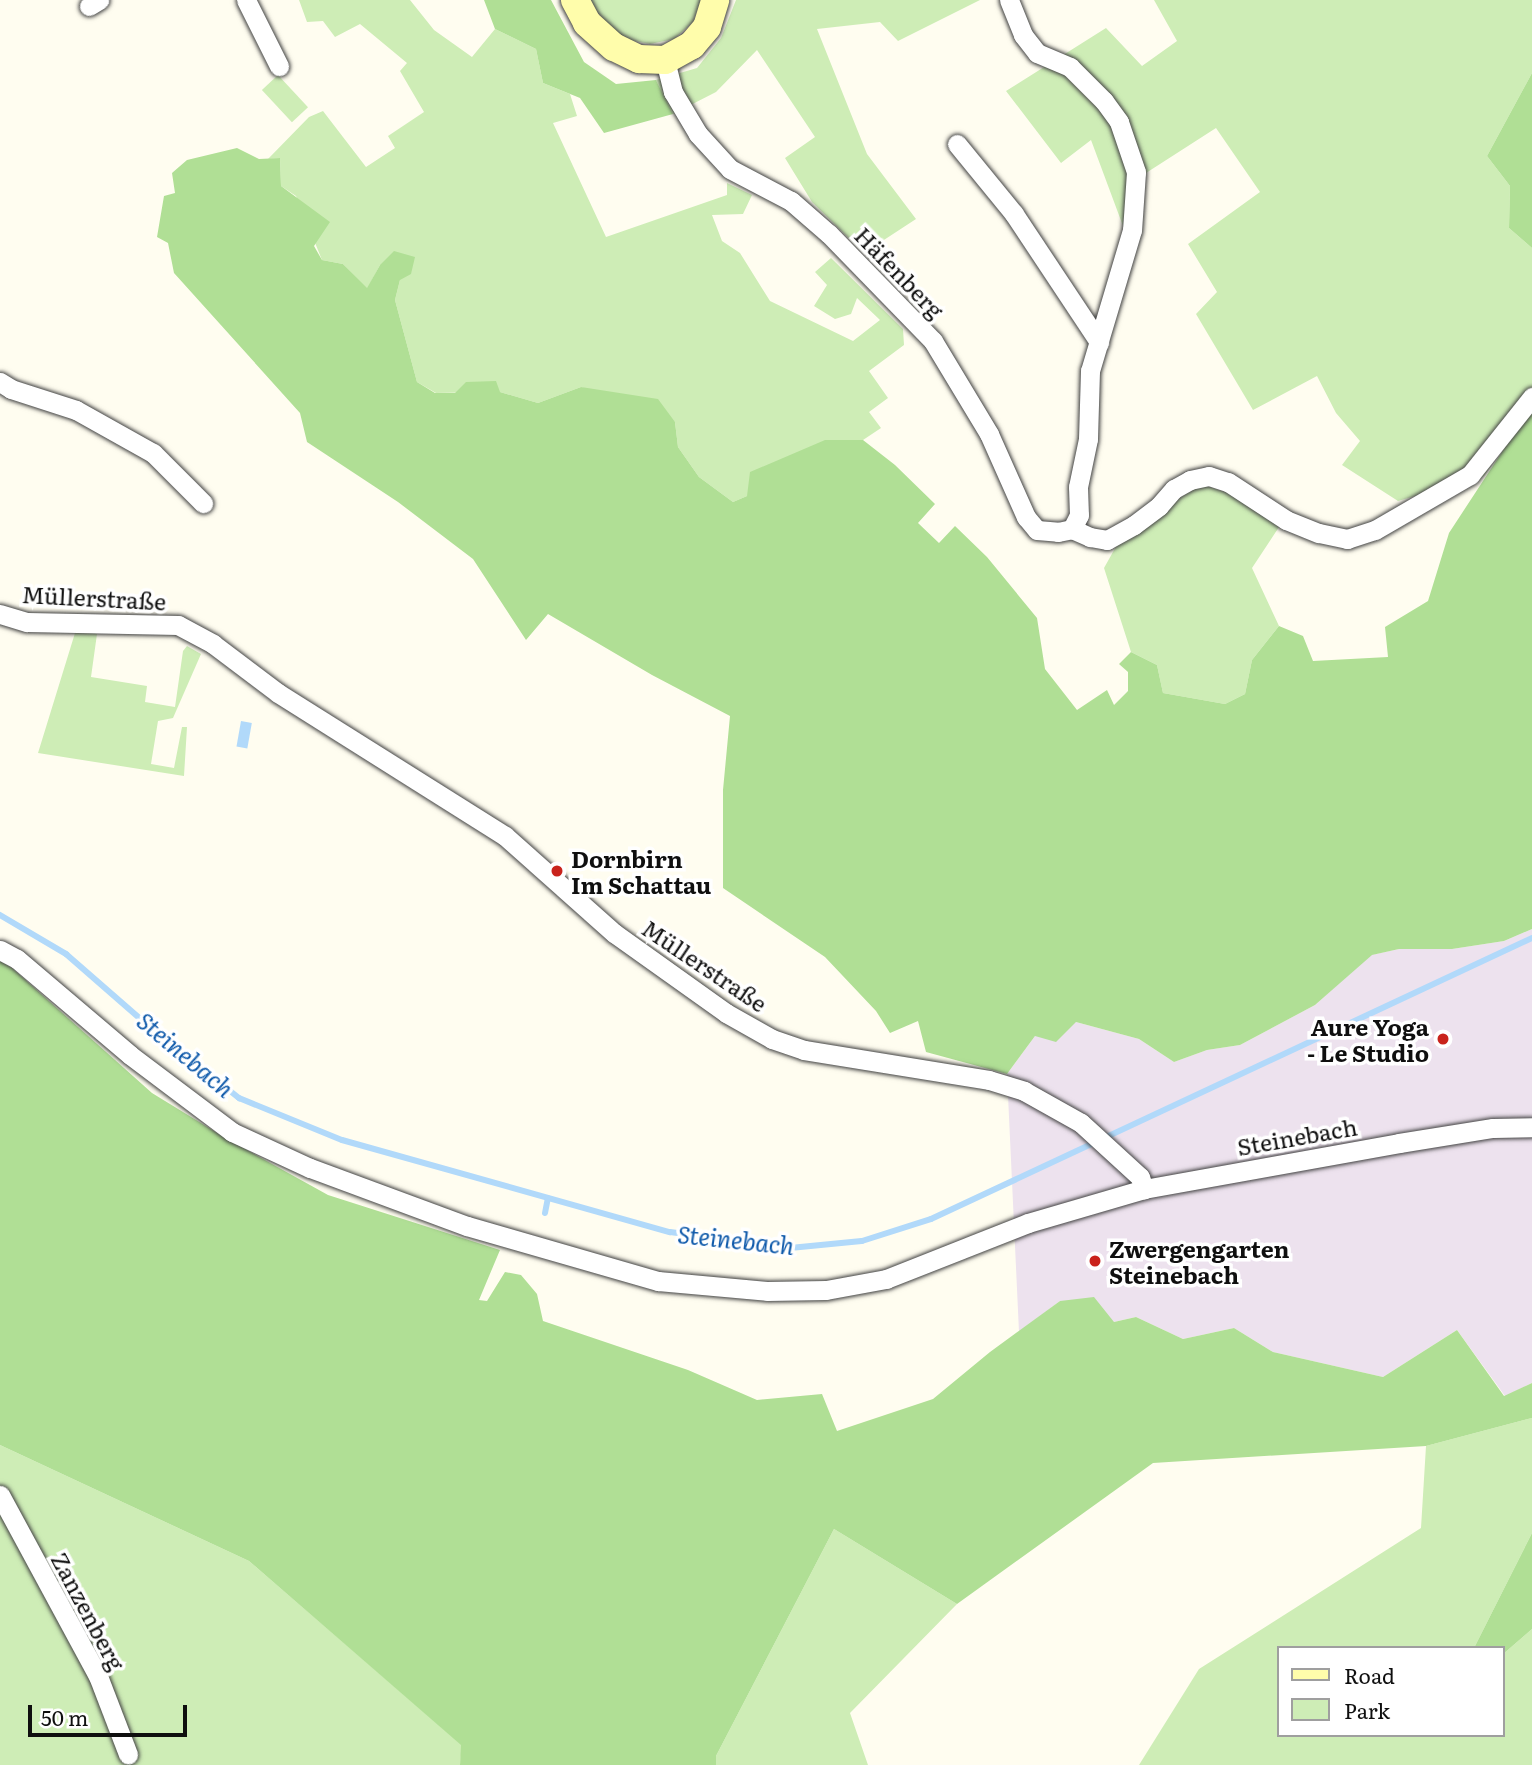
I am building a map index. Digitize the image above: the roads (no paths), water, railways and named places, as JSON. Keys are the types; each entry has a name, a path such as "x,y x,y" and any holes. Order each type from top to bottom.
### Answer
{"main road":[{"path":"575,0 587,23 614,47 639,59 665,60 692,45 707,27 715,0"}],"street":[{"path":"246,0 279,66"},
{"path":"1009,0 1023,35 1037,53 1070,66 1104,101 1119,122 1136,172 1132,230 1090,371 1088,439 1078,486 1079,515 1072,528"},
{"name":"Häfenberg","path":"665,60 673,92 698,134 730,169 791,201 933,341 989,433 1026,517 1037,530 1058,532 1072,528 1090,537 1107,540 1142,519 1174,489 1190,480 1209,476 1228,482 1286,520 1319,533 1347,539 1375,530 1470,475 1532,397"},
{"path":"957,144 1014,214 1099,342"},
{"path":"0,382 11,389 76,410 153,453 204,503"},
{"name":"Müllerstraße","path":"0,614 27,622 178,625 213,644 278,693 505,836 614,933 684,986 749,1026 772,1039 804,1050 989,1080 1053,1106 1115,1152 1140,1177 1144,1189"},
{"name":"Steinebach","path":"0,950 16,959 130,1055 232,1132 310,1168 467,1226 658,1281 767,1291 826,1290 886,1279 1028,1223 1144,1189 1399,1143 1493,1128 1532,1127"},
{"name":"Zanzenberg","path":"0,1495 98,1676 128,1754"}],"water":[{"path":"241,721 252,723 247,749 236,747"}],"waterway":[{"name":"Steinebach","path":"0,915 66,954 144,1022 239,1098 342,1140 670,1232 790,1248 862,1241 931,1219 1532,938"},
{"path":"545,1213 548,1198"}],"place":[{"name":"Dornbirn Im Schattau","path":"557,871"},
{"name":"Aure Yoga - Le Studio","path":"1443,1039"},
{"name":"Zwergengarten Steinebach","path":"1095,1261"}]}
